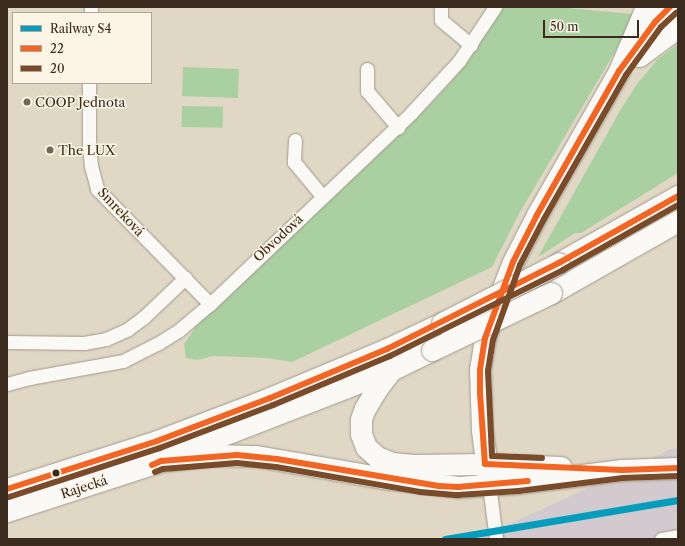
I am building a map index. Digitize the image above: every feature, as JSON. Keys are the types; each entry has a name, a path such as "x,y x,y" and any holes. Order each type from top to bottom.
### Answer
{"main road":[{"path":"619,71 646,7"},
{"path":"489,485 481,404 480,370 485,338 496,305 513,262 537,215 619,71 655,22 670,7"},
{"path":"619,71 678,27"},
{"name":"Rajecká","path":"7,489 156,441 270,398 387,349 442,323 559,263 678,196"},
{"path":"161,462 200,444 391,370 551,293 678,221"},
{"path":"391,370 365,408 361,420 361,434 366,447 377,457 392,463 416,465 486,464 622,470"},
{"path":"161,462 237,454 277,459 433,486 458,487 489,485 622,470 678,468"},
{"name":"Rajecká","path":"7,511 161,462"}],"street":[{"path":"441,7 441,20 471,45"},
{"name":"Obvodová","path":"7,384 35,376 123,362 140,354 178,331 210,304 398,126 436,88 471,45 495,7"},
{"path":"367,69 367,91 398,126"},
{"name":"Smreková","path":"89,84 88,144 91,166 97,189 210,304"},
{"path":"294,140 294,162 323,197"},
{"path":"7,342 84,343 106,339 128,329 144,317 185,278"},
{"path":"489,485 496,539"},
{"path":"660,539 678,536"}],"shaded area":[{"path":"678,448 678,539 478,539 671,449"}],"green space":[{"path":"504,7 556,7 633,14 633,19 520,212 492,267 292,362 266,358 213,356 197,360 186,358 184,344 197,325 435,100 457,75"},
{"path":"678,44 678,173 581,233 575,233 538,257 621,109 637,84 657,60"},
{"path":"183,67 239,69 238,98 182,96"},
{"path":"182,106 223,107 223,128 182,127"}],"rail line":[{"name":"S4","path":"445,539 678,500"}],"transit line":[{"name":"22","path":"670,7 655,22 619,71 537,215 513,262 485,338 480,370 480,393 485,464 622,470 678,468"},
{"name":"20","path":"542,458 492,456 488,371 493,340 520,265 544,219 626,75 661,27 676,13"},
{"name":"22","path":"7,489 157,441 270,398 387,349 559,263 678,196"},
{"name":"20","path":"9,497 160,448 273,405 390,356 563,270 678,205"},
{"name":"22","path":"152,465 161,461 237,455 277,459 439,486 458,487 528,481"},
{"name":"20","path":"155,472 163,469 237,463 276,467 420,492 458,495 519,491 623,478 678,476"}],"place":[{"name":"COOP Jednota","path":"27,102"},
{"name":"The LUX","path":"50,150"}]}
